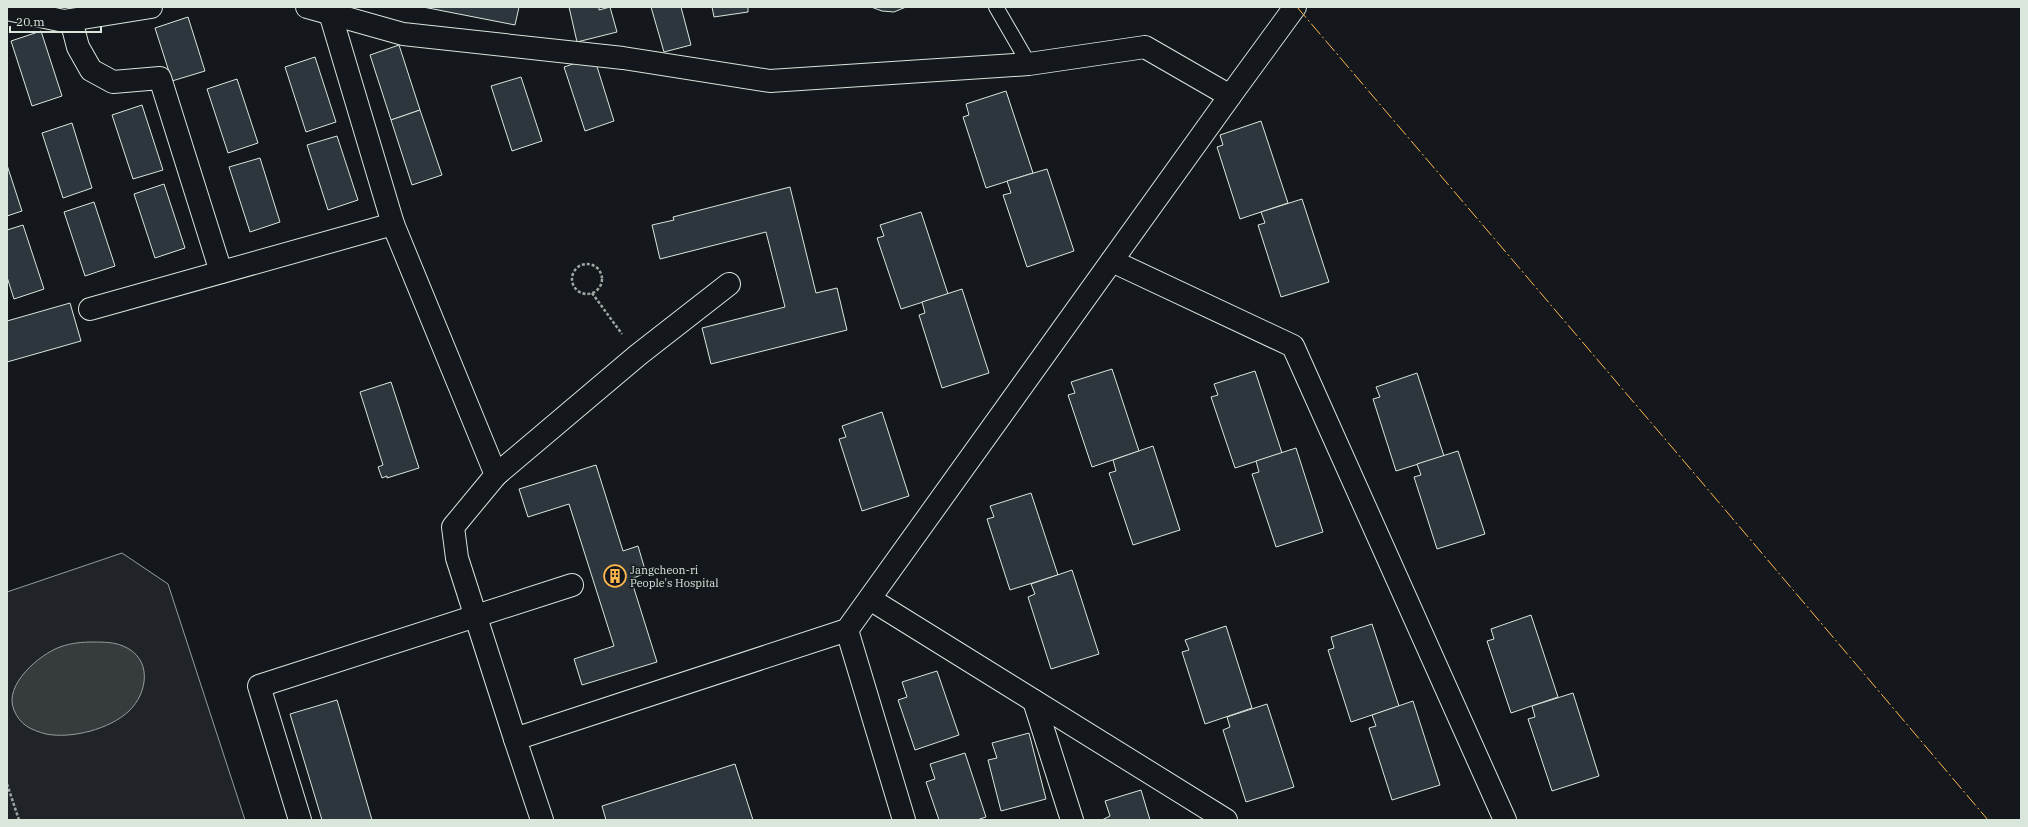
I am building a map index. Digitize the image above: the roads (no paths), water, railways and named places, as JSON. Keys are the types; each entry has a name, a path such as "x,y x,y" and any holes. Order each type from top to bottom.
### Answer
{"street":[{"path":"7,9 64,21 151,7"},
{"path":"308,7 403,34 623,58 770,81 1030,64 1146,48 1230,96"},
{"path":"515,739 847,630 1295,7"},
{"path":"330,13 393,224 496,475"},
{"path":"71,20 78,47 92,70 113,82 160,78 221,272"},
{"path":"90,309 393,224"},
{"path":"1112,261 1293,346 1505,820"},
{"path":"542,820 457,558 453,527 496,475 638,355 729,284"},
{"path":"300,820 259,686 572,585"},
{"path":"870,599 1226,820"},
{"path":"847,630 904,820"},
{"path":"1034,701 1072,820"}],"lane":[{"path":"996,7 1030,64"}],"place":[{"name":"Jangcheon-ri People's Hospital","path":"615,576"}]}
